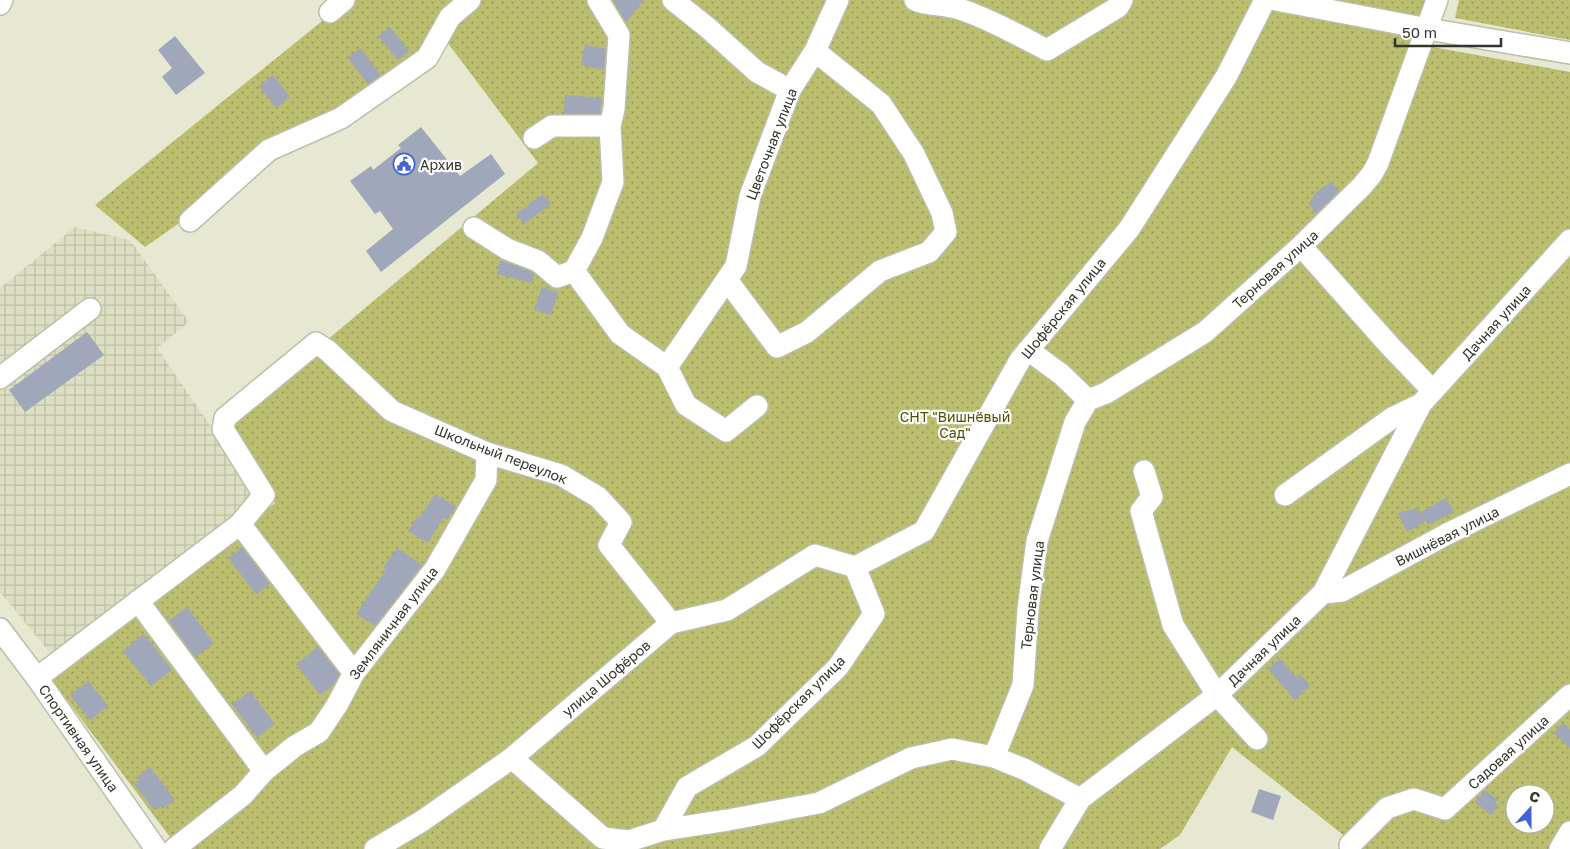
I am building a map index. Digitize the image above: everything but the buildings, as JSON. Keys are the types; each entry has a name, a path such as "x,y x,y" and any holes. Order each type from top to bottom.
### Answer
{"street":[{"path":"0,4 2,0"},
{"path":"190,221 269,150 341,118 427,58 450,17 470,0"},
{"path":"474,228 507,249 538,261 557,277 574,271 592,238 613,182 610,126 614,109 619,35 598,0"},
{"path":"673,0 708,28 757,72 790,90"},
{"name":"Цветочная улица","path":"667,367 736,266 750,196 790,90 815,51 838,0"},
{"path":"915,0 925,5 955,8 1006,29 1047,50 1118,6 1122,0"},
{"name":"Шофёрская улица","path":"664,830 687,787 757,746 838,667 874,614 855,567 924,531 1020,360 1129,228 1226,77 1265,0"},
{"path":"1276,0 1428,29 1570,53"},
{"name":"Терновая улица","path":"994,757 1023,684 1028,609 1038,540 1075,422 1088,400 1106,394 1206,332 1301,246 1362,186 1378,163 1437,0"},
{"path":"727,280 777,347 807,332 880,270 928,252 946,232 942,212 914,154 881,104 815,51"},
{"path":"534,138 552,126 610,126"},
{"name":"Дачная улица","path":"1050,849 1080,798 1217,695 1323,593 1427,397 1570,240"},
{"path":"1301,246 1383,339 1427,397"},
{"path":"574,271 620,334 667,367 686,405 726,431 757,406"},
{"path":"0,378 90,309"},
{"name":"Школьный переулок","path":"240,524 264,495 223,430 225,418 316,344 326,350 392,411 488,452 561,475 598,497 621,522 608,545 671,623"},
{"path":"1028,350 1061,374 1088,400"},
{"name":"Дачная улица","path":"1285,495 1392,418 1427,397"},
{"name":"Земляничная улица","path":"174,849 242,795 264,771 295,746 319,732 337,705 354,673 436,569 486,480 488,452"},
{"path":"1144,471 1152,497 1141,511 1173,625 1217,695 1258,739"},
{"name":"Вишнёвая улица","path":"1323,593 1342,591 1446,534 1570,474"},
{"path":"37,678 240,524 354,673"},
{"name":"улица Шофёров","path":"375,849 422,822 512,758 671,623 727,610 815,555 855,567"},
{"path":"138,601 264,771"},
{"name":"Спортивная улица","path":"0,629 37,678 156,849"},
{"name":"Садовая улица","path":"1350,845 1387,808 1414,799 1445,808 1570,695"},
{"path":"512,758 603,838 629,841 664,830 819,803 911,758 952,749 994,757 1024,769 1080,798"},
{"path":"1560,849 1570,832"}],"shaded area":[{"path":"75,227 130,240 189,322 157,348 258,495 51,654 0,592 0,288"}],"green space":[{"name":"СНТ \"Вишнёвый Сад\"","path":"348,0 1425,0 1411,43 1570,72 1570,822 1555,849 1361,849 1232,747 1180,835 1160,849 179,849 49,676 275,503 227,424 538,163 444,38 145,247 95,205"},
{"path":"1459,0 1570,0 1570,40 1455,18"}],"place":[{"name":"Архив","path":"404,164"}]}
